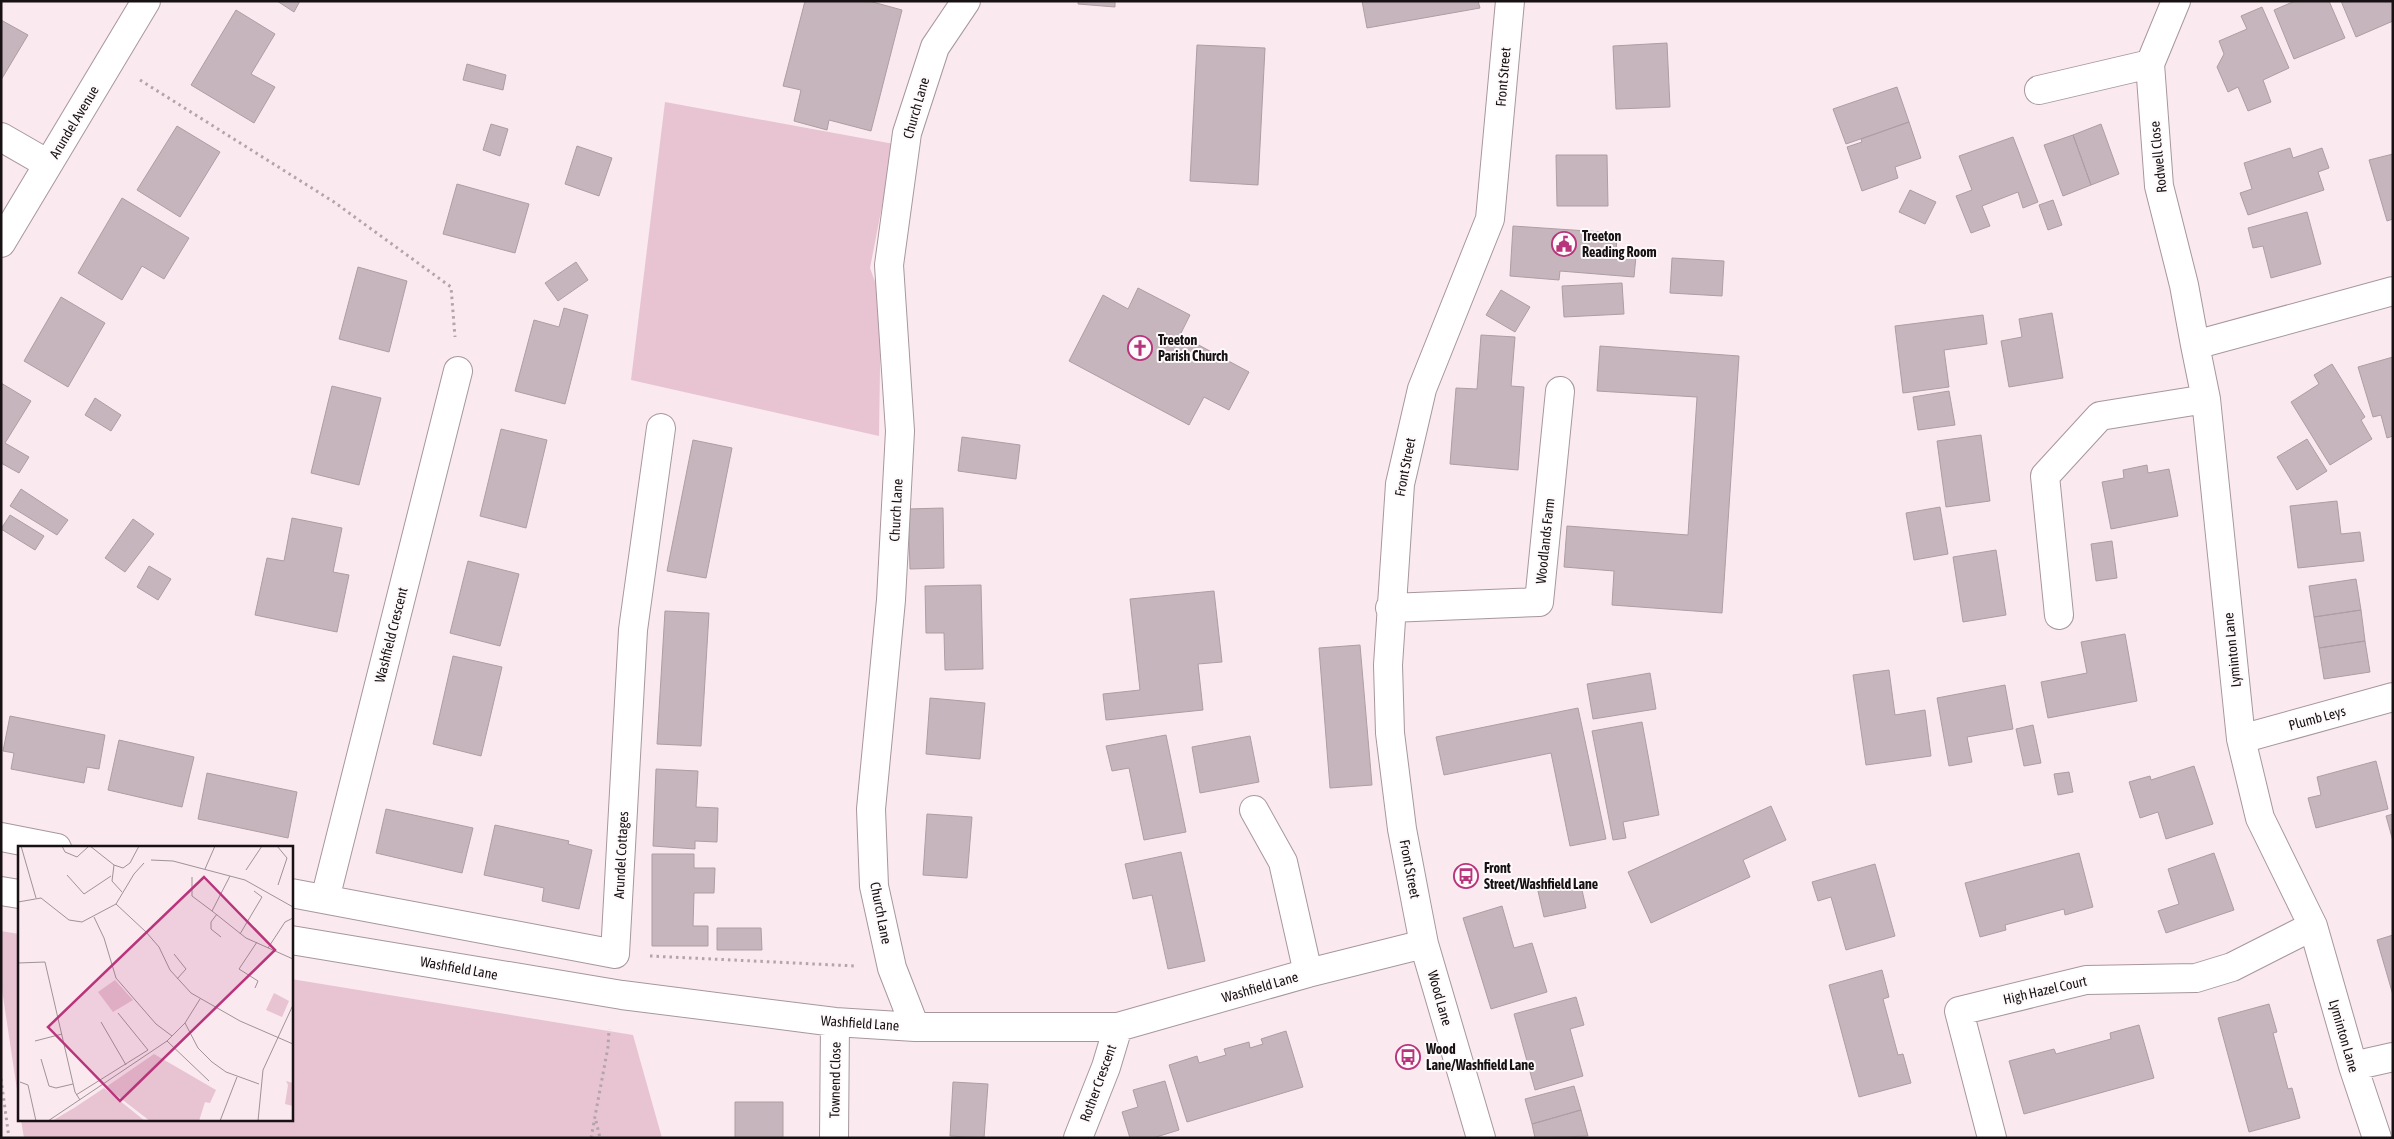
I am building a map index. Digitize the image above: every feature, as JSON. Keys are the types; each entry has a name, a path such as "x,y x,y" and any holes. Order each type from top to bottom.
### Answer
{"street":[{"name":"Arundel Avenue","path":"1,243 146,1"},
{"name":"Church Lane","path":"915,1027 892,968 874,886 871,809 891,600 900,431 889,265 907,133 934,47 966,1"},
{"name":"Front Street","path":"1424,944 1402,830 1390,733 1388,665 1390,608 1400,484 1422,389 1490,219 1510,1"},
{"name":"Rodwell Close","path":"2176,1 2150,64 2159,186 2184,285 2195,345"},
{"path":"2039,90 2150,64"},
{"path":"1,137 48,164"},
{"path":"2195,345 2393,291"},
{"name":"Lyminton Lane","path":"2195,345 2206,399 2241,739 2260,818 2313,926 2352,1066 2377,1138"},
{"name":"Washfield Crescent","path":"325,899 458,371"},
{"name":"Woodlands Farm","path":"1390,608 1539,602 1560,390"},
{"path":"2059,615 2045,476 2100,416 2206,399"},
{"name":"Arundel Cottages","path":"615,954 633,630 661,428"},
{"name":"Plumb Leys","path":"2241,739 2393,697"},
{"path":"1254,810 1283,862 1308,973"},
{"path":"1,837 46,846"},
{"path":"1,891 18,894"},
{"path":"292,893 615,954"},
{"name":"High Hazel Court","path":"1992,1138 1959,1011 2086,980 2196,978 2232,967 2313,926"},
{"name":"Washfield Lane","path":"292,940 622,995 835,1022 915,1027 1118,1027 1308,973 1424,944"},
{"name":"Wood Lane","path":"1424,944 1480,1138"},
{"name":"Townend Close","path":"834,1138 835,1022"},
{"name":"Rother Crescent","path":"1078,1138 1106,1067 1118,1027"},
{"path":"2352,1066 2393,1057"}],"path":[{"path":"110,61 334,202 451,287 458,371"},
{"path":"615,954 892,968"},
{"path":"591,1138 608,1047"},
{"path":"1,1079 9,1138"},
{"path":"595,1118 600,1138"}],"shaded area":[{"path":"665,102 894,144 870,268 881,298 879,436 631,380"},
{"path":"1,931 18,934 18,1096 1,983"},
{"path":"292,979 633,1035 662,1138 24,1138 21,1122 292,1122"}],"building":[{"path":"277,1 300,1 294,12"},
{"path":"805,1 869,1 902,10 871,131 829,120 827,130 794,121 801,90 783,86"},
{"path":"1078,1 1115,1 1115,7 1078,4"},
{"path":"1362,1 1478,1 1480,8 1367,28"},
{"path":"2295,1 2329,1 2345,38 2294,59 2274,10"},
{"path":"2341,1 2393,1 2393,21 2356,37"},
{"path":"2262,7 2289,68 2263,80 2271,102 2248,111 2238,87 2228,92 2217,67 2224,54 2219,41 2247,29 2241,16"},
{"path":"236,10 275,34 251,74 275,87 254,123 191,85"},
{"path":"1,20 28,35 1,80"},
{"path":"1667,43 1670,107 1616,109 1613,46"},
{"path":"1197,45 1265,48 1258,185 1190,181"},
{"path":"467,64 506,75 503,90 463,80"},
{"path":"1897,87 1909,122 1846,144 1833,109"},
{"path":"1909,122 1921,158 1895,167 1898,178 1862,191 1847,147 1862,142 1861,139"},
{"path":"491,124 508,129 500,156 483,150"},
{"path":"2101,124 2119,174 2091,185 2073,135"},
{"path":"177,126 220,152 180,217 137,190"},
{"path":"2073,135 2091,185 2063,196 2044,145"},
{"path":"2013,137 2038,202 2023,208 2018,192 1982,206 1990,226 1971,233 1956,196 1972,190 1959,156"},
{"path":"577,146 612,158 599,196 565,184"},
{"path":"2290,148 2293,158 2322,148 2329,168 2318,172 2324,190 2248,215 2240,193 2252,189 2244,163"},
{"path":"2393,154 2393,219 2387,221 2369,160"},
{"path":"1556,155 1607,155 1608,206 1557,206"},
{"path":"457,184 529,204 515,253 443,234"},
{"path":"1910,190 1936,202 1925,224 1899,212"},
{"path":"122,198 189,238 164,279 142,266 122,300 78,273"},
{"path":"2053,200 2062,225 2048,230 2039,205"},
{"path":"2307,212 2321,264 2271,278 2263,246 2253,248 2248,228"},
{"name":"Treeton Reading Room","path":"1513,226 1617,233 1616,255 1636,256 1634,277 1560,271 1559,280 1510,276"},
{"path":"1672,258 1724,261 1722,296 1670,293"},
{"path":"576,262 588,280 558,301 545,283"},
{"path":"358,267 407,281 389,352 339,339"},
{"path":"1622,283 1624,314 1564,317 1562,286"},
{"name":"Treeton Parish Church","path":"1138,288 1190,315 1180,335 1249,372 1229,410 1204,397 1189,425 1069,361 1103,295 1128,309"},
{"path":"1501,290 1530,307 1515,332 1486,315"},
{"path":"61,297 105,323 68,387 24,361"},
{"path":"564,308 588,315 565,404 515,391 534,320 559,327"},
{"path":"2052,313 2063,378 2009,387 2001,341 2022,337 2019,319"},
{"path":"1983,315 1987,344 1944,350 1949,387 1903,393 1895,326"},
{"path":"1481,335 1515,337 1511,386 1524,387 1518,470 1450,464 1456,388 1477,389"},
{"path":"1600,346 1739,356 1722,613 1612,605 1614,571 1564,567 1567,526 1688,535 1697,397 1597,391"},
{"path":"2393,357 2393,436 2387,438 2381,415 2373,417 2358,367"},
{"path":"2332,364 2365,417 2361,420 2372,439 2330,465 2291,402 2319,384 2314,375"},
{"path":"1,383 31,401 5,443 29,457 19,473 1,463"},
{"path":"332,386 381,398 359,485 311,473"},
{"path":"1949,391 1955,425 1918,430 1913,397"},
{"path":"95,398 121,415 111,431 85,415"},
{"path":"501,429 547,440 526,528 480,516"},
{"path":"1981,435 1990,501 1946,507 1937,441"},
{"path":"962,437 1020,445 1016,479 958,471"},
{"path":"2307,439 2327,471 2297,490 2277,457"},
{"path":"693,440 732,448 706,578 667,571"},
{"path":"2147,465 2148,473 2169,469 2178,516 2111,529 2102,482 2124,478 2123,470"},
{"path":"21,489 68,520 57,535 10,506"},
{"path":"2337,501 2341,534 2360,532 2364,561 2298,568 2290,506"},
{"path":"1940,507 1948,554 1914,560 1906,513"},
{"path":"943,508 944,568 910,569 908,509"},
{"path":"10,515 44,536 35,550 1,529"},
{"path":"292,518 342,528 333,572 349,575 337,632 255,615 267,558 284,561"},
{"path":"133,519 154,534 125,572 105,558"},
{"path":"2112,541 2117,578 2096,581 2091,544"},
{"path":"1996,550 2006,615 1963,622 1953,557"},
{"path":"468,561 519,574 500,646 450,633"},
{"path":"149,566 171,579 158,600 137,587"},
{"path":"2356,579 2361,610 2314,617 2309,586"},
{"path":"981,585 983,669 945,670 944,633 926,633 925,586"},
{"path":"1214,591 1222,662 1198,664 1203,710 1106,720 1103,694 1140,690 1130,599"},
{"path":"2361,610 2365,641 2319,648 2314,617"},
{"path":"665,611 709,613 701,746 657,744"},
{"path":"2125,634 2137,701 2048,718 2041,682 2087,673 2081,642"},
{"path":"2365,641 2370,672 2324,679 2319,648"},
{"path":"1360,645 1372,785 1330,788 1319,648"},
{"path":"453,656 502,667 481,756 433,744"},
{"path":"1889,670 1895,715 1925,710 1931,756 1866,765 1853,675"},
{"path":"1650,673 1656,709 1593,719 1587,684"},
{"path":"2005,685 2013,729 1967,737 1972,762 1949,766 1937,698"},
{"path":"930,698 985,703 980,759 926,754"},
{"path":"1578,708 1606,839 1570,846 1551,753 1444,775 1436,737"},
{"path":"10,716 105,735 99,769 87,767 84,783 11,769 14,753 3,751"},
{"path":"1642,722 1659,815 1623,822 1626,838 1613,840 1592,731"},
{"path":"2033,725 2041,763 2024,766 2016,729"},
{"path":"1166,735 1186,832 1144,840 1129,768 1112,771 1106,746"},
{"path":"1250,736 1259,782 1200,793 1192,747"},
{"path":"119,740 194,757 182,807 108,790"},
{"path":"2376,761 2388,809 2316,828 2308,798 2321,795 2317,777"},
{"path":"2194,766 2213,824 2166,839 2158,812 2140,818 2129,782 2150,776 2151,780"},
{"path":"656,769 698,771 696,807 718,808 717,842 695,841 695,849 653,846"},
{"path":"2069,772 2073,792 2058,795 2054,774"},
{"path":"207,773 297,792 288,838 198,819"},
{"path":"1771,806 1786,840 1743,860 1750,877 1651,923 1628,872"},
{"path":"386,809 473,828 462,873 376,853"},
{"path":"927,814 972,817 967,878 923,875"},
{"path":"2393,814 2393,841 2386,816"},
{"path":"495,825 569,841 568,844 592,850 579,909 542,901 544,888 484,875"},
{"path":"1181,852 1205,961 1168,969 1152,895 1133,899 1125,864"},
{"path":"2079,853 2093,907 2065,915 2064,909 2005,925 2006,930 1980,937 1965,883"},
{"path":"2214,853 2234,910 2166,933 2158,911 2179,904 2168,869"},
{"path":"652,854 694,854 694,868 715,868 714,893 694,893 693,926 708,926 708,946 652,946"},
{"path":"1875,864 1895,936 1846,950 1831,897 1818,901 1812,882"},
{"path":"1580,881 1586,908 1544,917 1538,891"},
{"path":"1502,906 1514,948 1532,943 1547,992 1491,1009 1463,918"},
{"path":"717,928 761,928 762,950 717,950"},
{"path":"2393,935 2393,995 2377,940"},
{"path":"1882,970 1889,997 1883,999 1898,1055 1903,1054 1911,1083 1859,1097 1829,985"},
{"path":"1576,997 1584,1025 1570,1029 1583,1076 1535,1090 1514,1014"},
{"path":"2269,1004 2277,1032 2273,1033 2288,1089 2292,1088 2300,1118 2249,1132 2218,1018"},
{"path":"2139,1025 2154,1078 2024,1114 2009,1061 2054,1049 2056,1054 2111,1039 2110,1033"},
{"path":"1286,1031 1303,1087 1187,1122 1169,1065 1197,1056 1199,1063 1226,1055 1224,1049 1249,1042 1250,1048 1263,1044 1261,1039"},
{"path":"1165,1081 1179,1130 1153,1138 1130,1138 1122,1112 1138,1107 1133,1090"},
{"path":"953,1082 988,1084 984,1138 950,1136"},
{"path":"1574,1086 1581,1110 1532,1124 1525,1099"},
{"path":"735,1102 783,1102 783,1138 735,1138"},
{"path":"1581,1110 1588,1136 1535,1138 1532,1124"}],"place":[{"name":"Treeton Reading Room","path":"1564,244"},
{"name":"Treeton Parish Church","path":"1140,348"},
{"name":"Front Street/Washfield Lane","path":"1466,876"},
{"name":"Wood Lane/Washfield Lane","path":"1408,1057"}]}
